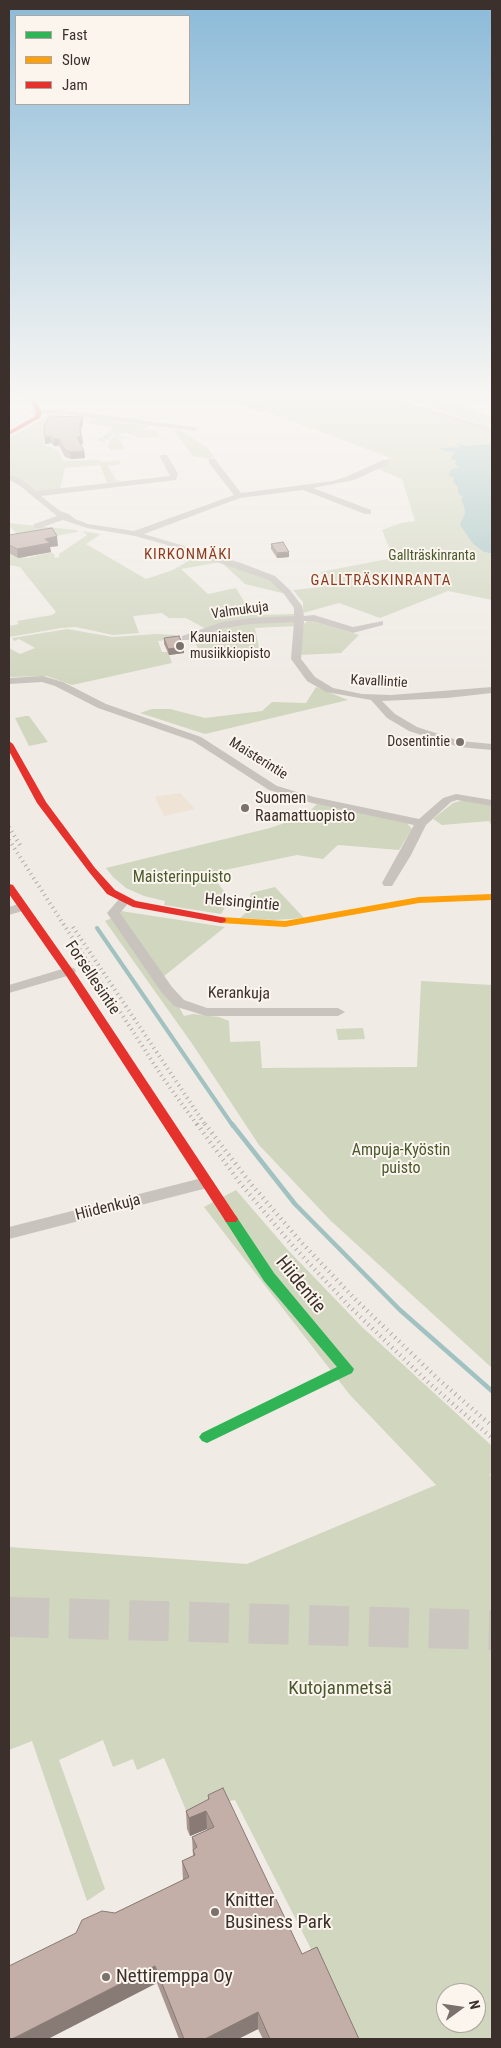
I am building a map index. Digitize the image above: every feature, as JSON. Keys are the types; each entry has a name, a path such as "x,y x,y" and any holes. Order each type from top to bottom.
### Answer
{"main road":[{"name":"Helsingintie","path":"9,744 38,797 61,829 111,892 124,901 221,920 285,924 419,900 492,897"},
{"name":"Forsellesintie","path":"9,887 69,971 147,1089"},
{"name":"Hiidentie","path":"147,1089 206,1183 269,1277 347,1370 208,1437"}],"street":[{"path":"35,494 47,493"},
{"path":"236,493 239,496"},
{"path":"135,534 239,496 264,493"},
{"path":"319,493 368,512"},
{"path":"35,494 64,516 87,526 135,534 266,575 279,584 293,598 299,608 300,618"},
{"path":"38,526 64,516"},
{"name":"Valmukuja","path":"186,638 208,629 229,624 300,618 314,618 353,630 380,623"},
{"name":"Kavallintie","path":"300,618 296,659 311,679 330,690 351,696 374,698 420,697 492,690"},
{"name":"Maisterintie","path":"9,680 31,678 49,680 102,706 197,739 282,792 421,823"},
{"path":"374,698 391,716 413,729 459,744 492,747"},
{"path":"388,883 421,823 428,819 447,800 456,797 492,803"},
{"name":"Kerankuja","path":"124,901 113,914 167,990 179,1003 206,1012 338,1012"},
{"path":"9,911 22,907"},
{"path":"9,989 69,971"},
{"name":"Hiidenkuja","path":"9,1233 206,1183"}],"green space":[{"name":"Gallträskinranta","path":"406,493 492,493 492,519 462,527 473,544 486,553 492,554 492,600 448,591 380,618 339,603 303,613 303,602 293,590 322,587 329,584 320,572 393,558 382,530 401,523 415,521"},
{"path":"9,523 76,530 78,532 27,541 9,526"},
{"path":"82,531 101,534 86,544 146,579 173,570 200,554 266,577 286,594 245,584 221,562 181,569 208,594 236,588 252,615 297,614 296,626 255,628 260,653 203,658 192,637 208,630 186,618 169,618 162,613 133,616 139,633 113,635 76,627 9,637 9,626 19,624 17,621 52,615 56,612 20,567 9,565 9,550 27,558 51,552 55,558 59,557 59,554 87,535"},
{"path":"307,621 314,621 359,635 341,653 300,655 299,643 304,624"},
{"path":"67,629 113,637 157,634 175,635 179,639 158,641 162,652 168,652 172,663 72,685 47,676 9,677 9,648 20,654 35,648 19,639 14,641 12,638"},
{"path":"316,687 348,700 205,734 140,713 152,709 170,709 205,718 262,711 272,702 306,703"},
{"path":"29,716 48,742 29,746 15,718"},
{"path":"468,799 492,804 492,826 489,821 442,825 433,819 453,803"},
{"name":"Maisterinpuisto","path":"317,804 406,822 412,829 399,850 338,845 323,859 297,855 210,873 230,899 221,914 164,905 165,901 144,896 126,888 106,868 270,828 305,816"},
{"path":"275,887 304,918 274,920 240,918 250,909 251,893"},
{"path":"121,911 225,927 163,977 118,915"},
{"name":"Ampuja-Kyöstin puisto","path":"112,918 178,1005 184,1016 193,1014 219,1017 229,1021 230,1042 260,1041 262,1068 417,1067 421,981 492,985 492,1368 331,1221 259,1145 193,1045 105,921"},
{"path":"363,1028 365,1039 338,1040 336,1029"},
{"name":"Kutojanmetsä","path":"236,1190 287,1249 362,1327 492,1446 492,1470 490,1475 492,1477 492,2039 350,2039 312,1951 235,1800 211,1804 188,1815 164,1758 137,1770 133,1759 113,1767 103,1740 59,1760 105,1889 87,1901 32,1741 9,1750 9,1547 247,1564 436,1485 350,1395 204,1207"}],"shaded area":[{"path":"180,793 195,809 164,816 155,797"}],"water":[{"path":"458,493 492,493 492,554 484,552 473,544 460,525 465,513 461,500 463,497"}],"building":[{"path":"52,528 57,536 45,539 50,543 17,549 9,545 9,535"},
{"path":"283,542 289,552 277,553 271,544"},
{"path":"179,636 184,647 168,649 164,638"},
{"name":"Knitter Business Park","path":"223,1788 302,1954 317,1947 359,2039 270,2039 258,2012 205,2039 184,2039 155,1966 9,2039 9,1966 76,1933 82,1920 102,1911 115,1913 189,1877 182,1861 195,1855 193,1850 197,1847 192,1837 214,1827 206,1811 189,1818 186,1811 209,1799 208,1795"}],"waterway":[{"path":"97,928 233,1126"},
{"path":"232,1124 295,1204 400,1310 492,1391"}],"tunnel":[{"path":"9,1617 492,1630"}],"railway":[{"path":"9,827 20,845"},
{"path":"9,840 163,1078 198,1126"},
{"path":"73,927 206,1126"},
{"path":"197,1124 240,1183 293,1246 348,1305 429,1383 492,1438"},
{"path":"205,1124 252,1185 301,1242 357,1301 438,1379 492,1426"}],"traffic: fast":[{"path":"207,1437 347,1369 269,1277 231,1219"}],"traffic: slow":[{"path":"221,920 285,924 419,900 492,897"}],"traffic: jam":[{"path":"9,744 42,803 92,870 111,892 133,904 221,920"},
{"path":"9,887 72,976 231,1219"}],"place":[{"name":"Kauniaisten musiikkiopisto","path":"180,646"},
{"name":"Dosentintie","path":"460,742"},
{"name":"Suomen Raamattuopisto","path":"245,808"},
{"name":"Knitter Business Park","path":"215,1912"},
{"name":"Nettiremppa Oy","path":"106,1977"}],"district":[{"name":"KIRKONMÄKI","path":"188,555"},
{"name":"GALLTRÄSKINRANTA","path":"381,581"}]}
